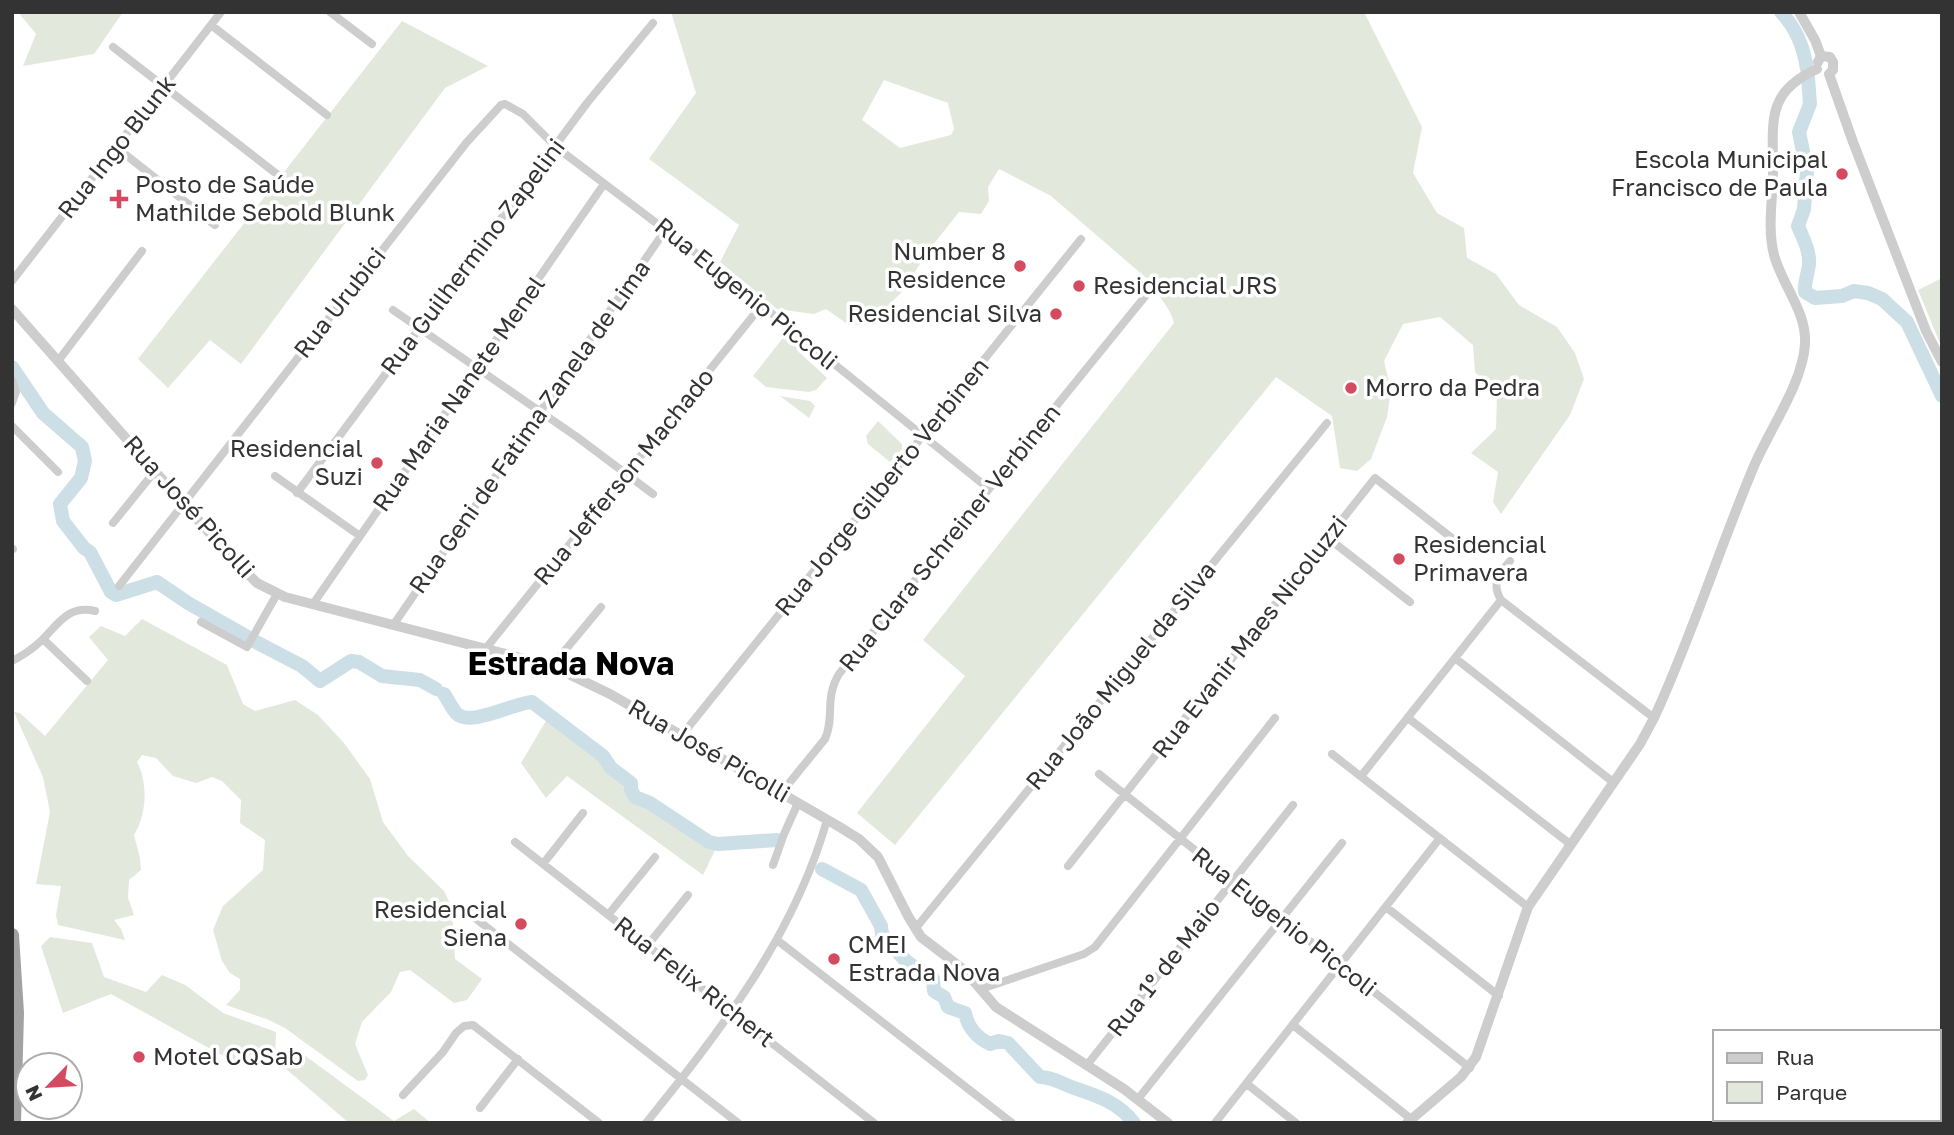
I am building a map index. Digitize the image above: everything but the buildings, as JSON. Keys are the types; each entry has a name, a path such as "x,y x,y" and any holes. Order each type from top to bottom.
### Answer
{"highway":[{"path":"12,934 16,1013 14,1123"}],"street":[{"name":"Rua Ingo Blunk","path":"12,281 221,12"},
{"path":"330,12 372,44"},
{"path":"1293,1025 1409,1121 1470,1068 1481,1047 1528,907 1654,718 1749,479 1796,379 1804,355 1803,324 1778,266 1770,229 1772,136 1776,104 1782,93 1797,79 1817,69 1821,57 1799,12"},
{"name":"Rua Guilhermino Zapelini","path":"297,493 587,103 653,23"},
{"path":"211,25 327,115"},
{"path":"113,47 278,175"},
{"path":"1821,57 1830,57 1833,62 1833,69 1829,74"},
{"path":"1817,69 1829,74 1926,331 1942,362"},
{"name":"Rua Eugenio Piccoli","path":"500,105 514,108 556,147 666,229 989,489"},
{"name":"Rua Urubici","path":"119,586 467,142 500,105"},
{"path":"117,148 215,225"},
{"name":"Rua Maria Nanete Menel","path":"313,604 604,184"},
{"name":"Rua Geni de Fatima Zanela de Lima","path":"394,624 666,229"},
{"name":"Rua Jorge Gilberto Verbinen","path":"682,735 1081,239"},
{"path":"58,361 142,251"},
{"name":"Rua Clara Schreiner Verbinen","path":"781,793 825,739 828,732 831,687 839,674 1147,294"},
{"name":"Rua Jefferson Machado","path":"487,648 761,306"},
{"name":"Rua José Picolli","path":"12,309 257,583 277,594 552,666 595,685 799,803 859,839 873,851 889,875 915,929 928,943 964,970 1008,1016 1138,1099 1167,1123"},
{"path":"393,310 540,411 653,494"},
{"path":"12,380 16,392 12,402"},
{"name":"Rua João Miguel da Silva","path":"915,929 1326,423"},
{"path":"12,426 58,472"},
{"path":"113,523 155,471"},
{"path":"275,476 360,536"},
{"name":"Rua Evanir Maes Nicoluzzi","path":"1068,866 1375,478 1457,542"},
{"path":"1328,538 1410,602"},
{"path":"1510,561 1495,582 1501,600 1654,718"},
{"path":"201,622 247,647 277,594"},
{"path":"1362,775 1501,600"},
{"path":"552,666 601,607"},
{"path":"12,661 43,639 69,612 81,609 95,611"},
{"path":"43,639 87,681"},
{"path":"1455,658 1613,782"},
{"path":"981,989 1089,952 1275,718"},
{"path":"1408,718 1570,844"},
{"path":"1332,754 1528,907"},
{"name":"Rua Eugenio Piccoli","path":"1100,774 1470,1068"},
{"path":"773,865 799,803"},
{"name":"Rua 1º de Maio","path":"1087,1065 1293,805"},
{"path":"540,862 581,812"},
{"path":"646,1123 733,1012 777,940 807,879 827,820"},
{"path":"1215,1123 1440,838"},
{"name":"Rua Felix Richert","path":"515,842 874,1123"},
{"path":"1138,1099 1342,843"},
{"path":"606,913 655,857"},
{"path":"606,913 638,869"},
{"path":"647,946 688,895"},
{"path":"1386,907 1499,996"},
{"path":"466,911 738,1123"},
{"path":"777,940 1012,1123"},
{"path":"403,1096 464,1026 473,1025 599,1123"},
{"path":"480,1108 518,1059"},
{"path":"1247,1083 1296,1123"}],"green space":[{"path":"18,12 123,12 94,54 23,66 36,34"},
{"path":"671,12 1364,12 1422,127 1413,173 1437,213 1464,228 1467,258 1496,274 1519,305 1557,327 1575,353 1584,379 1570,415 1501,514 1493,502 1498,472 1471,453 1496,429 1497,395 1475,372 1473,345 1440,317 1403,324 1384,361 1391,390 1387,417 1371,459 1357,471 1340,468 1332,416 1276,377 895,845 857,813 965,676 923,640 1174,323 1152,283 1051,196 999,169 988,187 989,201 981,214 959,212 929,250 902,292 869,324 849,325 826,309 814,314 777,309 720,262 739,225 649,159 696,93","holes":["884,80 948,103 954,129 951,135 900,148 862,120"]},
{"path":"402,21 488,66 445,88 241,364 210,340 168,388 138,359"},
{"path":"1942,278 1942,348 1918,290"},
{"path":"786,334 801,347 798,351 827,378 816,390 809,392 766,387 753,376"},
{"path":"780,396 810,401 815,406 809,418"},
{"path":"878,421 902,444 902,449 890,462 868,444 866,436"},
{"path":"142,619 227,665 243,704 255,711 295,700 318,715 344,743 370,779 383,822 408,856 444,891 452,908 455,959 482,979 467,1000 454,1003 410,970 400,972 391,992 362,1022 355,1044 368,1075 365,1080 358,1081 285,1028 226,1005 240,990 240,979 230,973 222,961 213,930 223,906 263,870 265,840 240,823 241,800 222,781 212,777 196,783 173,776 156,758 142,755 137,762 144,789 142,818 134,835 141,870 129,880 128,898 134,915 114,920 125,940 58,925 56,915 61,886 36,884 50,812 43,777 14,712 20,713 45,736 108,660 89,637 101,626 125,636"},
{"path":"550,714 603,756 611,768 631,783 635,797 650,803 695,834 718,844 703,875 567,776 546,798 521,763"},
{"path":"50,937 92,943 104,977 146,992 162,975 185,985 223,1013 276,1032 275,1058 267,1064 236,1063 111,994 63,1013 41,946"},
{"path":"292,1046 394,1121 414,1109 431,1123 349,1123 286,1069"}],"waterway":[{"path":"1781,12 1798,39 1807,69"},
{"path":"1808,77 1810,104 1799,132 1807,171 1804,209 1798,226 1809,259 1805,292 1815,298 1842,296 1854,291 1882,299 1907,322 1942,396"},
{"path":"12,367 43,413 82,447 85,461 81,478 60,504 63,521 90,552 111,592 116,595 157,582 246,636"},
{"path":"254,641 302,666 320,681 351,661 359,662 382,676 420,680 436,689"},
{"path":"444,694 456,713 471,718 532,702 603,756 611,768 631,783 635,797 650,803 709,842 718,844 777,840"},
{"path":"822,869 861,890 881,926 882,934 905,960 918,970 930,974 934,991 944,997 948,1007 965,1013 973,1032 990,1044 999,1041 1008,1043 1040,1077 1094,1095 1122,1110 1134,1123"}],"place":[{"name":"Escola Municipal Francisco de Paula","path":"1842,174"},
{"name":"Posto de Saúde Mathilde Sebold Blunk","path":"119,199"},
{"name":"Number 8 Residence","path":"1020,266"},
{"name":"Residencial JRS","path":"1079,286"},
{"name":"Residencial Silva","path":"1056,314"},
{"name":"Morro da Pedra","path":"1351,388"},
{"name":"Residencial Suzi","path":"377,463"},
{"name":"Residencial Primavera","path":"1399,559"},
{"name":"Residencial Siena","path":"521,924"},
{"name":"CMEI Estrada Nova","path":"834,959"},
{"name":"Motel CQSab","path":"139,1057"}],"district":[{"name":"Estrada Nova","path":"571,664"}]}
